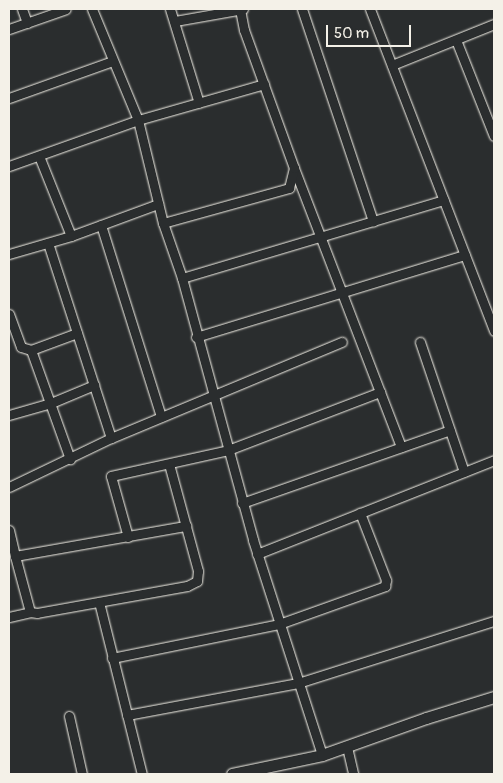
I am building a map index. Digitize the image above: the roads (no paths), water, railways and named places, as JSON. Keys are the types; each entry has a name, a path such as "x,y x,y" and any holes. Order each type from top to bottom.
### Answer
{"street":[{"path":"22,9 28,23"},
{"path":"9,29 66,9"},
{"path":"92,9 138,120 163,224 182,278 196,337 242,503 322,755"},
{"path":"170,9 199,103"},
{"path":"174,21 241,9 244,30 294,168 401,447"},
{"path":"302,9 373,221"},
{"path":"370,9 494,331"},
{"path":"392,65 494,24"},
{"path":"456,40 494,136"},
{"path":"9,98 113,61"},
{"path":"9,166 138,120 264,84"},
{"path":"39,156 71,236"},
{"path":"163,224 288,188 294,168"},
{"path":"182,278 444,200"},
{"path":"9,254 71,236 158,204"},
{"path":"101,225 161,417"},
{"path":"48,243 111,438"},
{"path":"196,337 465,255"},
{"path":"9,314 22,347 31,350 77,333"},
{"path":"9,485 70,459 111,438 342,342"},
{"path":"420,342 464,472"},
{"path":"31,350 70,459"},
{"path":"9,415 51,403 94,385"},
{"path":"128,536 111,476 228,450 380,392"},
{"path":"242,503 450,430"},
{"path":"257,554 494,460"},
{"path":"9,617 187,586 197,581 198,571 169,464"},
{"path":"112,658 279,624 385,586 386,580 360,512"},
{"path":"15,556 186,526"},
{"path":"9,530 30,612"},
{"path":"99,602 142,774"},
{"path":"127,715 298,683 494,621"},
{"path":"232,774 322,755 426,718 494,697"},
{"path":"69,716 82,774"},
{"path":"347,747 353,774"}]}
